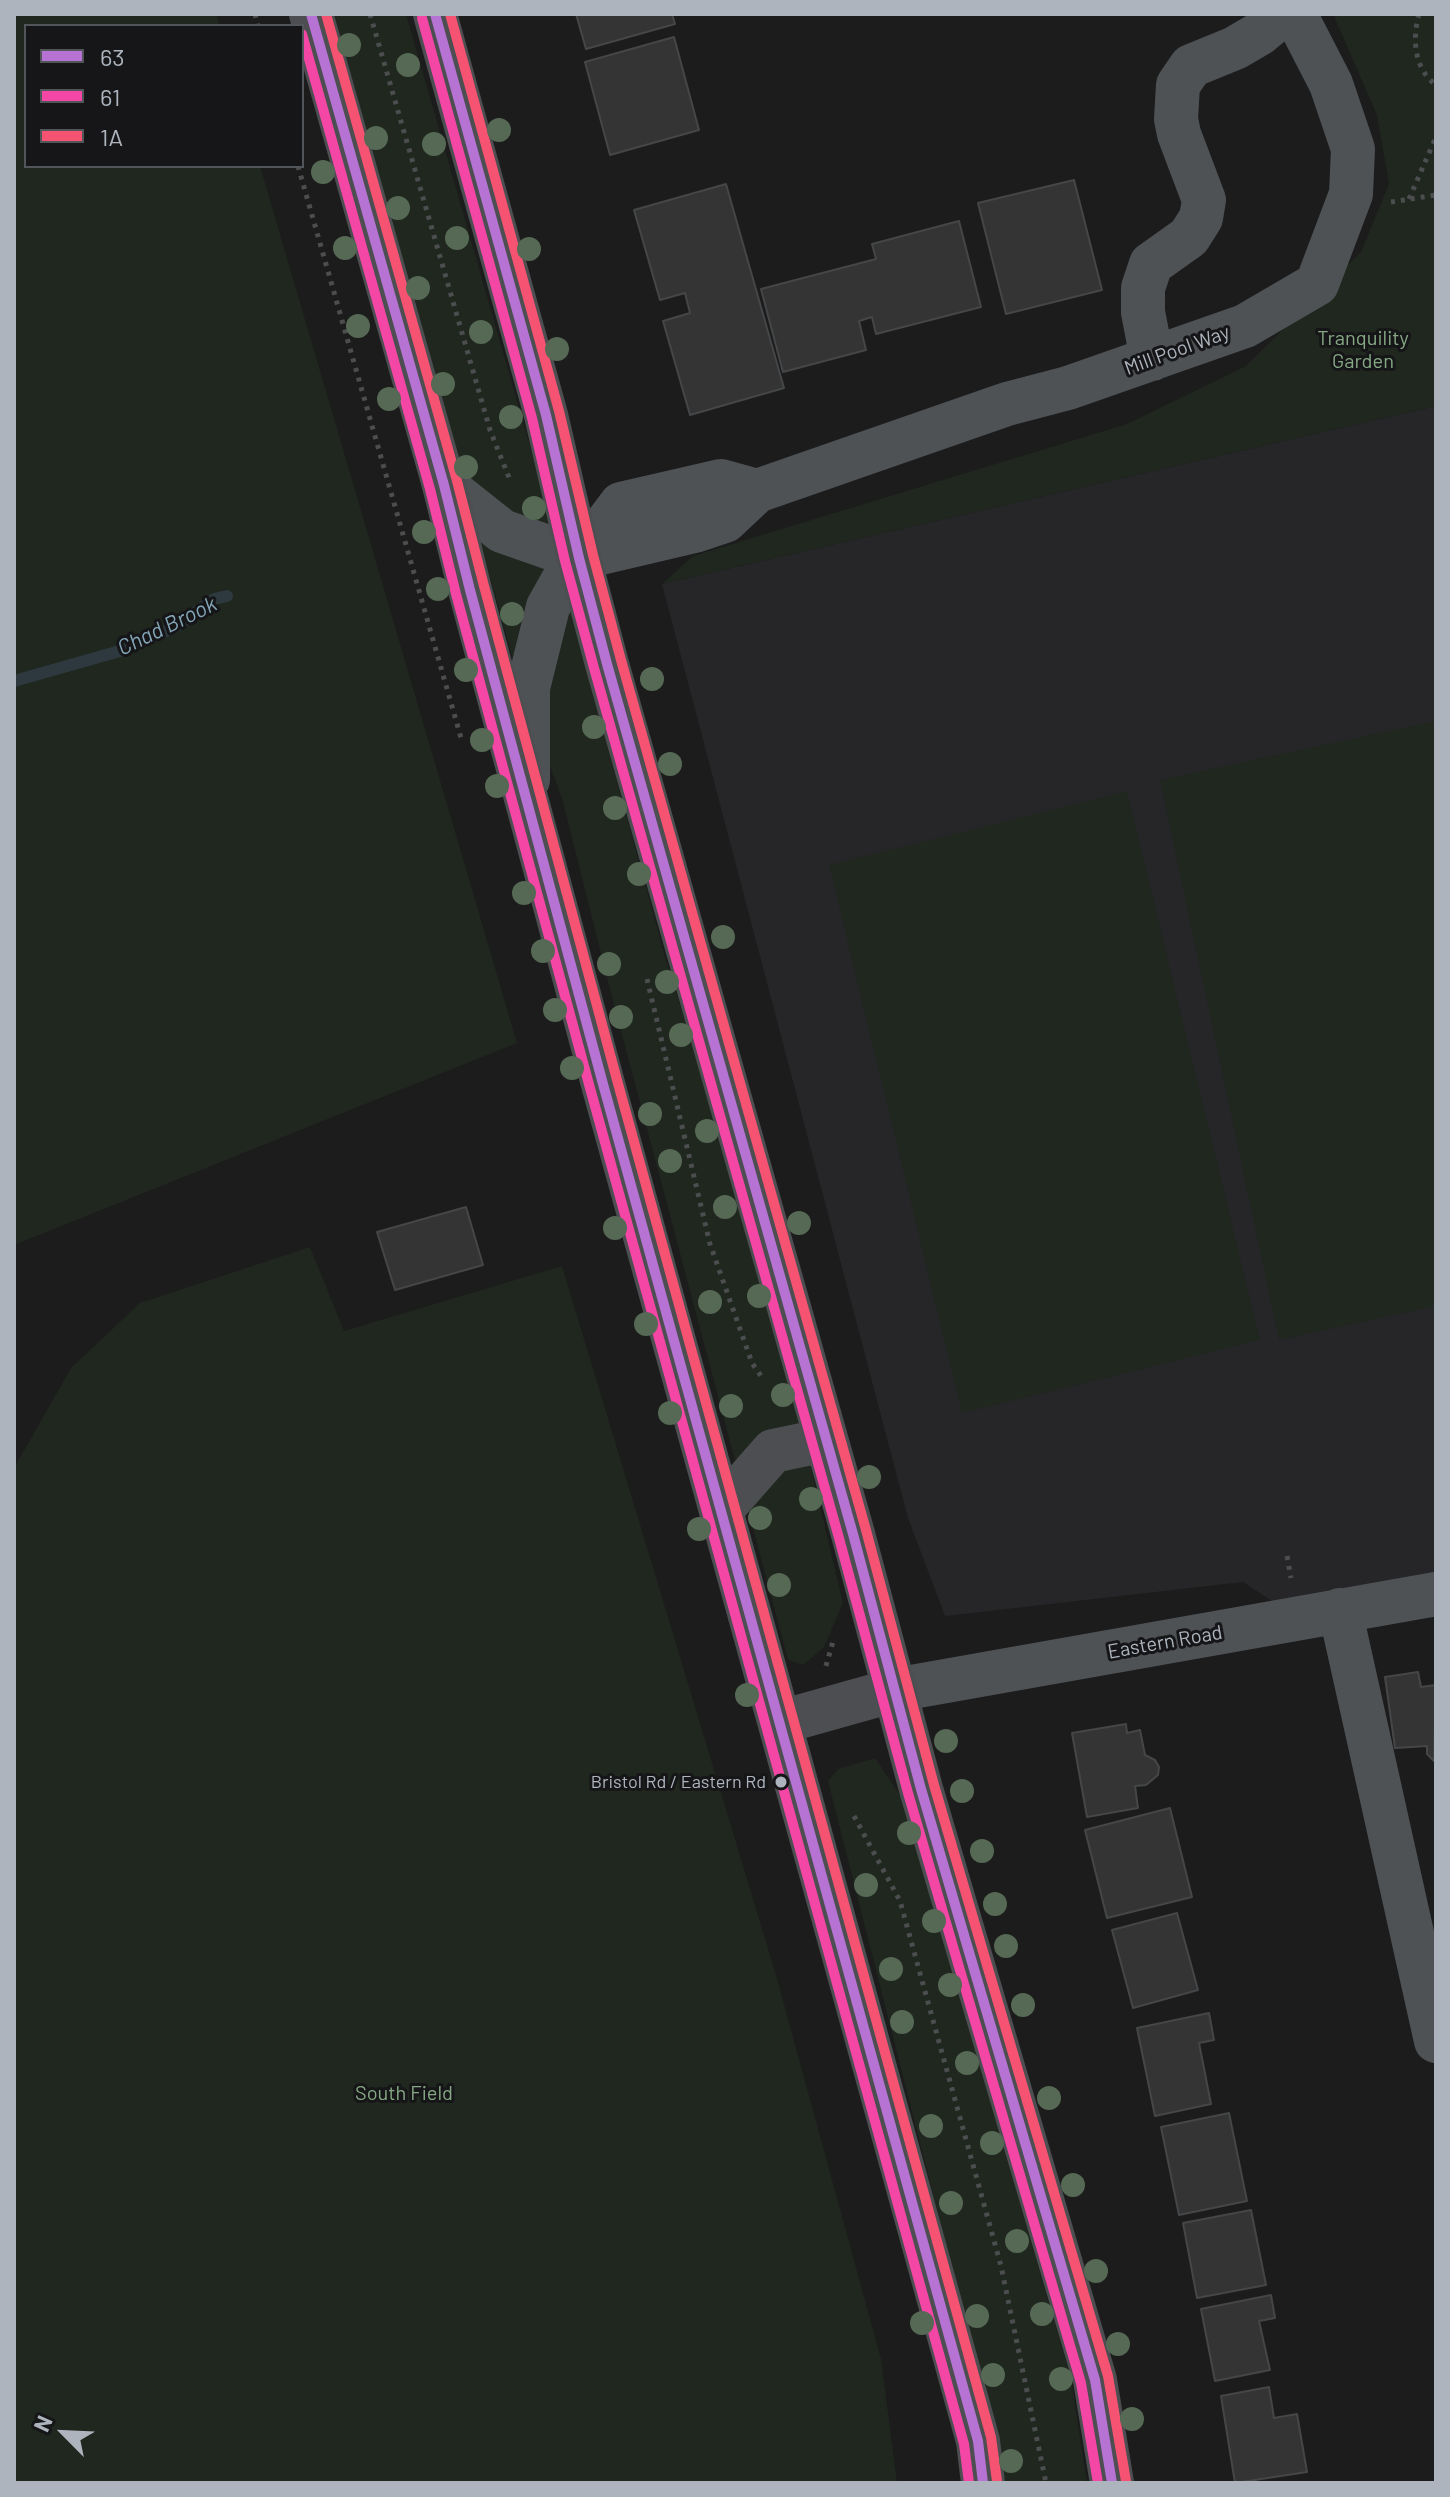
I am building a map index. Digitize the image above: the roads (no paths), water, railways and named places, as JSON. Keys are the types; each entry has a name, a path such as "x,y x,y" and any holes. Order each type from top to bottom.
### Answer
{"highway":[{"path":"311,14 444,485 470,590 722,1509 799,1718 978,2441 983,2483"},
{"path":"435,14 546,415 579,558 930,1819 1095,2380 1112,2483"},
{"path":"722,1509 773,1451 826,1440"},
{"path":"799,1718 895,1690"}],"street":[{"path":"1152,359 1143,312 1143,288 1151,264 1189,237 1201,218 1204,200 1179,134 1176,119 1178,85 1191,66 1235,48 1259,34 1283,14"},
{"name":"Mill Pool Way","path":"579,558 621,504 721,481 757,491 1245,326 1317,284 1351,194 1353,149 1331,84 1295,14"},
{"path":"444,485 502,531 579,558 548,607 531,669 528,688 529,806"},
{"name":"Eastern Road","path":"895,1690 1436,1594"},
{"path":"1340,1610 1436,2041"}],"waterway":[{"name":"Chad Brook","path":"14,681 120,651 175,627 214,599 227,596"}],"place":[{"name":"Bristol Rd / Eastern Rd","path":"781,1782"}],"park label":[{"name":"Tranquility Garden","path":"1363,350"},
{"name":"South Field","path":"404,2093"}]}
